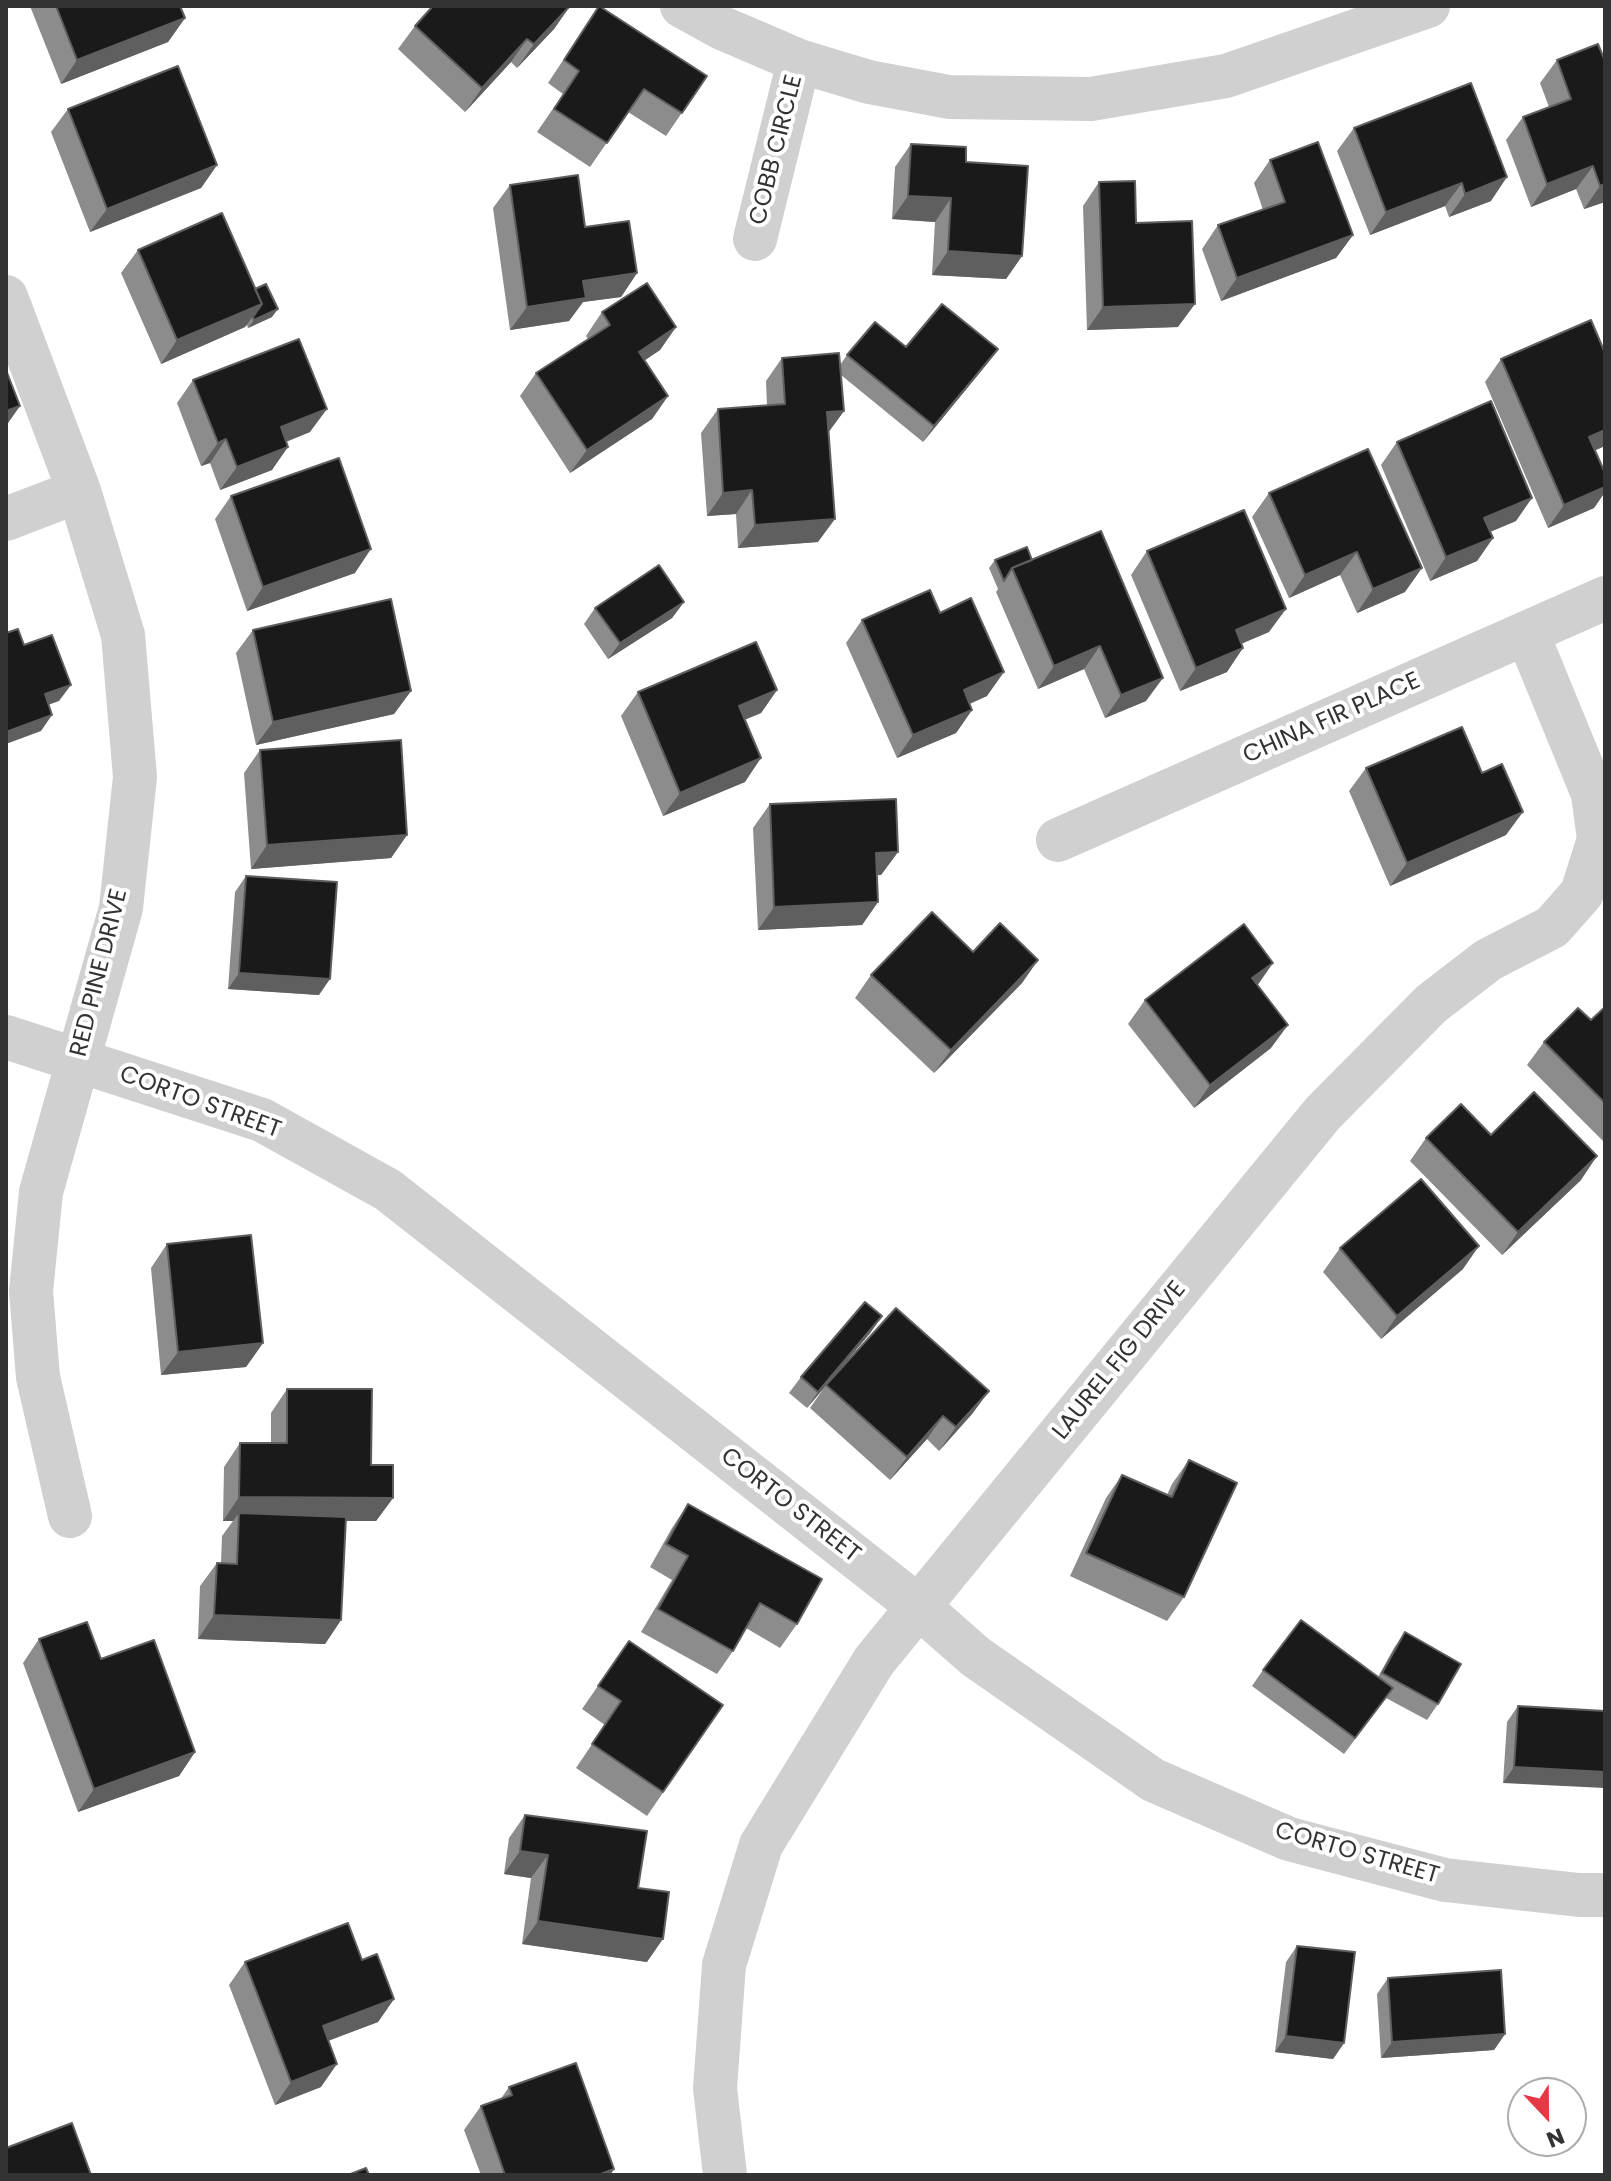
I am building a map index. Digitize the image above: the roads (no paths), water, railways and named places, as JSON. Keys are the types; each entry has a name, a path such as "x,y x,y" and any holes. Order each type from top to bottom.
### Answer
{"street":[{"path":"682,6 722,28 799,61 869,82 949,97 1091,99 1226,76 1384,13 1428,6"},
{"name":"COBB CIRCLE","path":"755,239 799,61"},
{"name":"RED PINE DRIVE","path":"6,297 79,491 123,635 135,777 121,908 41,1192 31,1291 38,1377 70,1516"},
{"path":"6,519 79,491"},
{"name":"CHINA FIR PLACE","path":"1058,840 1605,598"},
{"name":"LAUREL FIG DRIVE","path":"725,2175 715,2088 724,1965 761,1845 874,1661 1323,1113 1431,1004 1488,960 1552,927 1582,893 1599,839 1593,794 1527,633"},
{"name":"CORTO STREET","path":"6,1037 262,1120 388,1190 919,1607 976,1657 1153,1780 1289,1839 1445,1880 1579,1895 1605,1895"}]}
